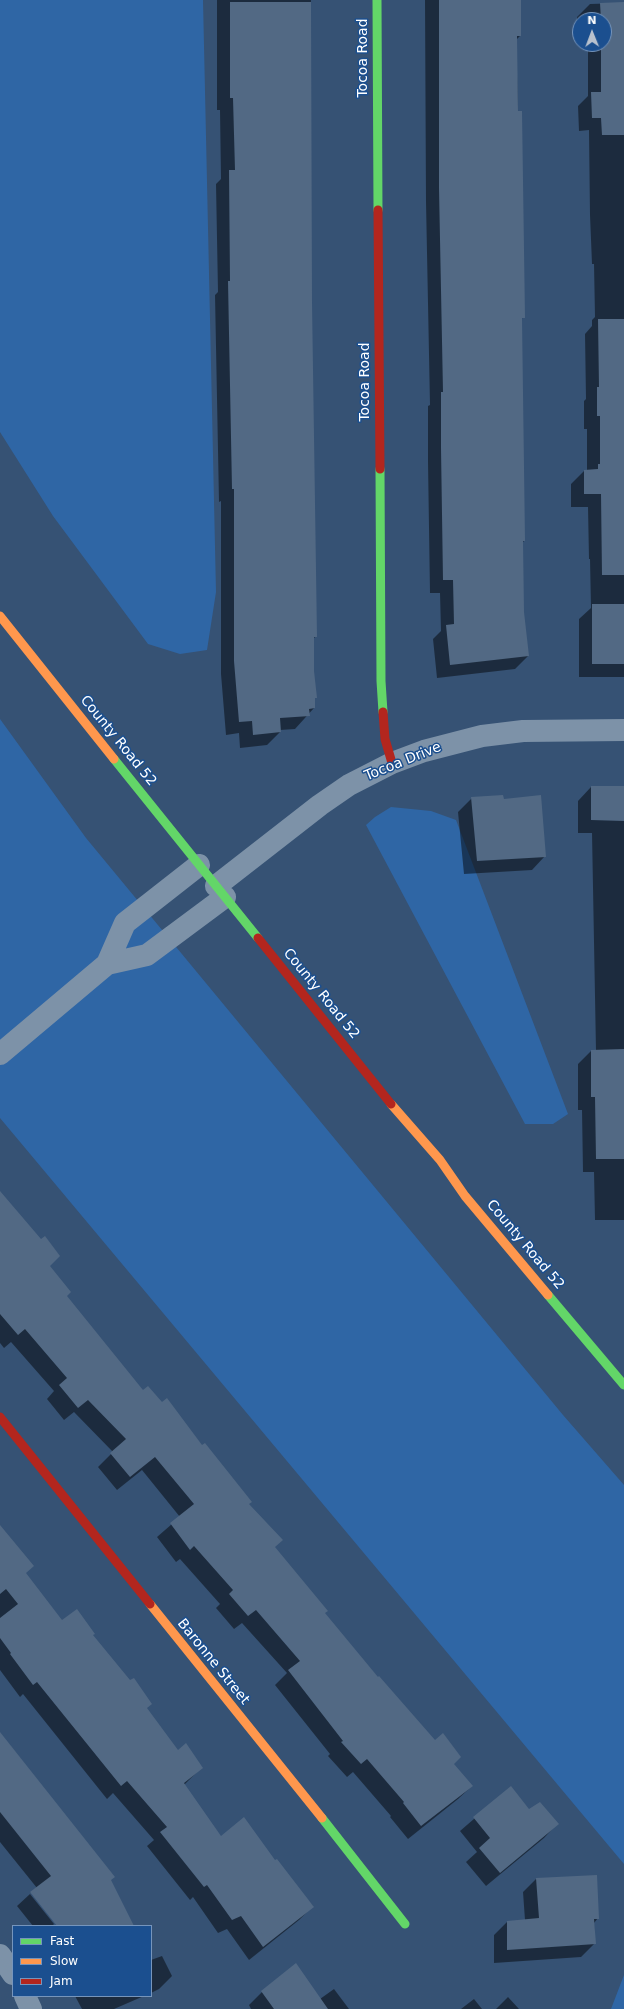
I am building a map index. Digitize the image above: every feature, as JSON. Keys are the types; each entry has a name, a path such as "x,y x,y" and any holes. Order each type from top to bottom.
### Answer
{"street":[{"name":"Tocoa Road","path":"377,0 381,681 384,739 392,764"},
{"name":"County Road 52","path":"0,616 390,1103 440,1160 465,1196 624,1385"},
{"name":"Tocoa Drive","path":"107,964 147,955 220,891 337,793 349,785 392,764 424,751 482,736 523,731 624,730"},
{"path":"0,1054 107,964 125,923 199,865"},
{"name":"Baronne Street","path":"0,1417 315,1809 405,1924"},
{"path":"0,1955 12,1973"},
{"path":"25,1997 31,2009"}],"shaded area":[{"path":"0,0 203,0 216,592 207,650 180,654 148,644 53,516 0,432"},
{"path":"0,719 86,838 563,1415 624,1485 624,1864 0,1118"},
{"path":"391,807 431,811 456,820 568,1114 553,1124 525,1124 366,825 375,817"},
{"path":"624,1975 624,2009 611,2009"}],"building":[{"path":"439,0 521,0 521,36 517,36 518,111 522,111 525,318 522,318 525,541 523,541 524,612 529,656 450,665 446,625 454,624 453,580 443,580 441,392 443,392 439,188"},
{"path":"230,2 311,2 312,302 317,637 314,637 314,671 317,698 315,698 315,708 309,709 310,716 280,718 281,732 253,735 252,721 239,722 234,661 234,489 232,489 228,281 230,281 229,170 235,170 233,98 230,98"},
{"path":"624,2 624,135 602,135 601,118 592,118 591,92 601,92 601,52 612,52 612,12 601,12 600,3"},
{"path":"598,319 624,319 624,575 602,575 601,494 584,494 584,470 598,469 598,464 600,464 600,416 597,416 597,387 599,387"},
{"path":"592,604 624,604 624,664 592,664"},
{"path":"591,786 624,786 624,821 591,820"},
{"path":"503,795 504,799 541,795 546,857 477,861 471,797"},
{"path":"624,1049 624,1159 596,1159 595,1097 591,1097 591,1050"},
{"path":"0,1191 41,1239 45,1236 60,1256 50,1266 71,1292 67,1296 143,1390 148,1386 162,1402 167,1398 202,1445 205,1443 252,1502 249,1504 283,1540 275,1547 328,1611 325,1613 378,1677 379,1676 435,1740 443,1733 461,1757 454,1764 473,1786 421,1826 403,1803 404,1802 367,1759 361,1764 341,1742 343,1741 288,1670 300,1661 256,1610 248,1616 229,1594 233,1590 194,1546 190,1550 170,1523 194,1504 155,1457 130,1477 110,1453 126,1439 88,1400 78,1408 59,1385 67,1378 25,1329 18,1335 0,1314"},
{"path":"0,1525 34,1566 26,1573 62,1620 77,1609 95,1634 93,1635 130,1680 134,1678 152,1704 147,1708 178,1750 186,1743 203,1768 184,1783 221,1836 244,1817 275,1860 277,1859 314,1907 263,1947 241,1916 232,1920 207,1885 204,1887 160,1832 167,1827 127,1781 121,1786 37,1682 33,1685 0,1638 0,1618 18,1604 6,1589 0,1594"},
{"path":"0,1732 115,1877 111,1880 134,1925 56,1925 30,1892 51,1876 0,1812"},
{"path":"511,1786 529,1809 540,1802 559,1824 500,1873 479,1848 490,1838 473,1817"},
{"path":"597,1875 599,1919 594,1919 596,1944 507,1950 507,1921 539,1918 536,1878"},
{"path":"296,1963 328,2009 274,2009 261,1991"}],"traffic: fast":[{"path":"377,0 378,210"},
{"path":"380,469 381,681 383,712"},
{"path":"114,759 258,938"},
{"path":"548,1295 624,1385"},
{"path":"322,1818 405,1924"}],"traffic: slow":[{"path":"0,616 114,759"},
{"path":"391,1104 440,1160 465,1196 548,1295"},
{"path":"150,1604 322,1818"}],"traffic: jam":[{"path":"378,210 380,469"},
{"path":"383,712 385,739 392,763"},
{"path":"258,938 391,1104"},
{"path":"0,1417 150,1604"}]}
